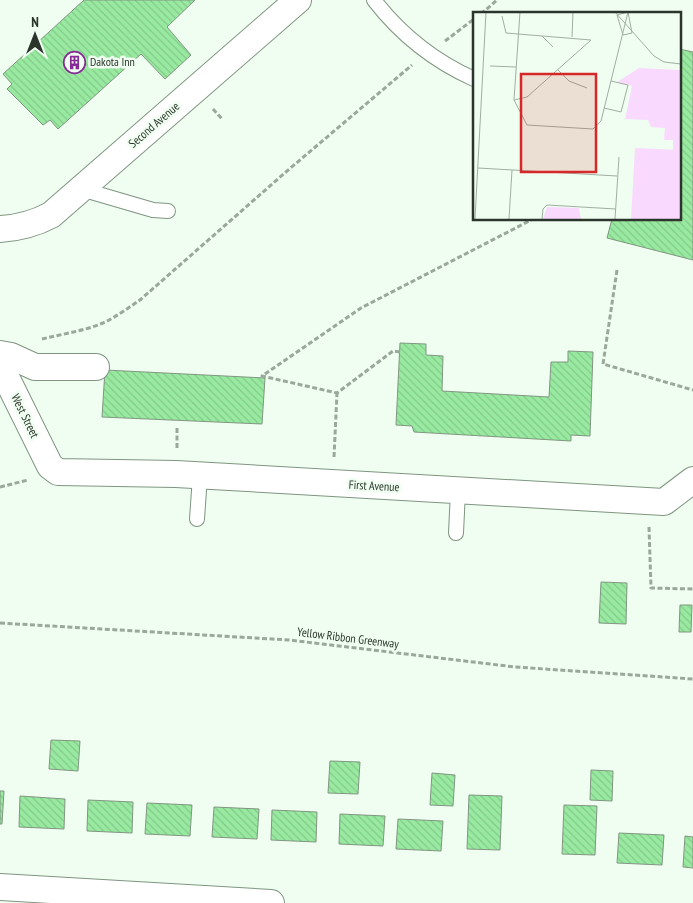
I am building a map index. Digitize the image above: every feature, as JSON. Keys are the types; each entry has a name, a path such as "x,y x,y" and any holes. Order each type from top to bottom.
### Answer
{"street":[{"name":"Second Avenue","path":"0,230 15,229 34,224 51,215 298,0"},
{"path":"0,354 11,356 35,367 96,367"},
{"name":"West Street","path":"0,365 50,466"},
{"name":"First Avenue","path":"50,466 58,472 200,476 648,502 664,502 693,480"},
{"path":"0,887 271,903"}],"lane":[{"path":"383,11 399,30 427,53 473,78"},
{"path":"81,189 153,210 168,211"},
{"path":"197,519 200,476"},
{"path":"456,533 458,491"}],"path":[{"path":"483,12 497,0"},
{"path":"34,341 102,323 120,314 140,300 343,123 427,53 473,20"},
{"path":"400,352 393,351 337,393 262,376 361,308 532,220"},
{"path":"617,270 603,364 693,390"},
{"path":"333,484 337,393"},
{"path":"648,502 651,588 693,589"},
{"name":"Yellow Ribbon Greenway","path":"0,623 289,640 515,666 693,679"}],"building":[{"name":"Dakota Inn","path":"84,0 195,0 167,27 191,55 165,79 141,54 58,129 50,120 43,125 7,89 12,84 3,74"},
{"path":"680,49 693,52 693,260 607,238 612,220 680,220"},
{"path":"400,343 426,344 426,355 443,356 442,391 549,397 551,362 568,362 568,351 593,352 590,436 571,435 571,441 414,432 412,426 396,425"},
{"path":"105,370 265,378 262,424 102,417"},
{"path":"601,582 627,583 626,624 599,623"},
{"path":"680,605 692,605 691,632 679,632"},
{"path":"51,740 80,741 78,771 49,769"},
{"path":"330,761 360,762 358,794 328,793"},
{"path":"591,770 613,771 612,801 590,800"},
{"path":"432,773 455,775 453,806 430,805"},
{"path":"0,791 4,791 2,824 0,824"},
{"path":"469,795 502,796 500,850 467,849"},
{"path":"20,796 65,799 64,829 19,827"},
{"path":"88,800 133,802 132,833 87,831"},
{"path":"147,803 192,805 190,836 145,834"},
{"path":"564,805 597,806 595,855 562,854"},
{"path":"214,807 259,809 257,839 212,837"},
{"path":"272,810 317,812 316,842 271,840"},
{"path":"340,814 385,816 383,846 339,844"},
{"path":"398,819 443,821 441,851 396,849"},
{"path":"619,833 664,835 662,865 617,863"},
{"path":"685,836 693,837 693,868 683,867"}],"place":[{"name":"Dakota Inn","path":"74,62"}]}
